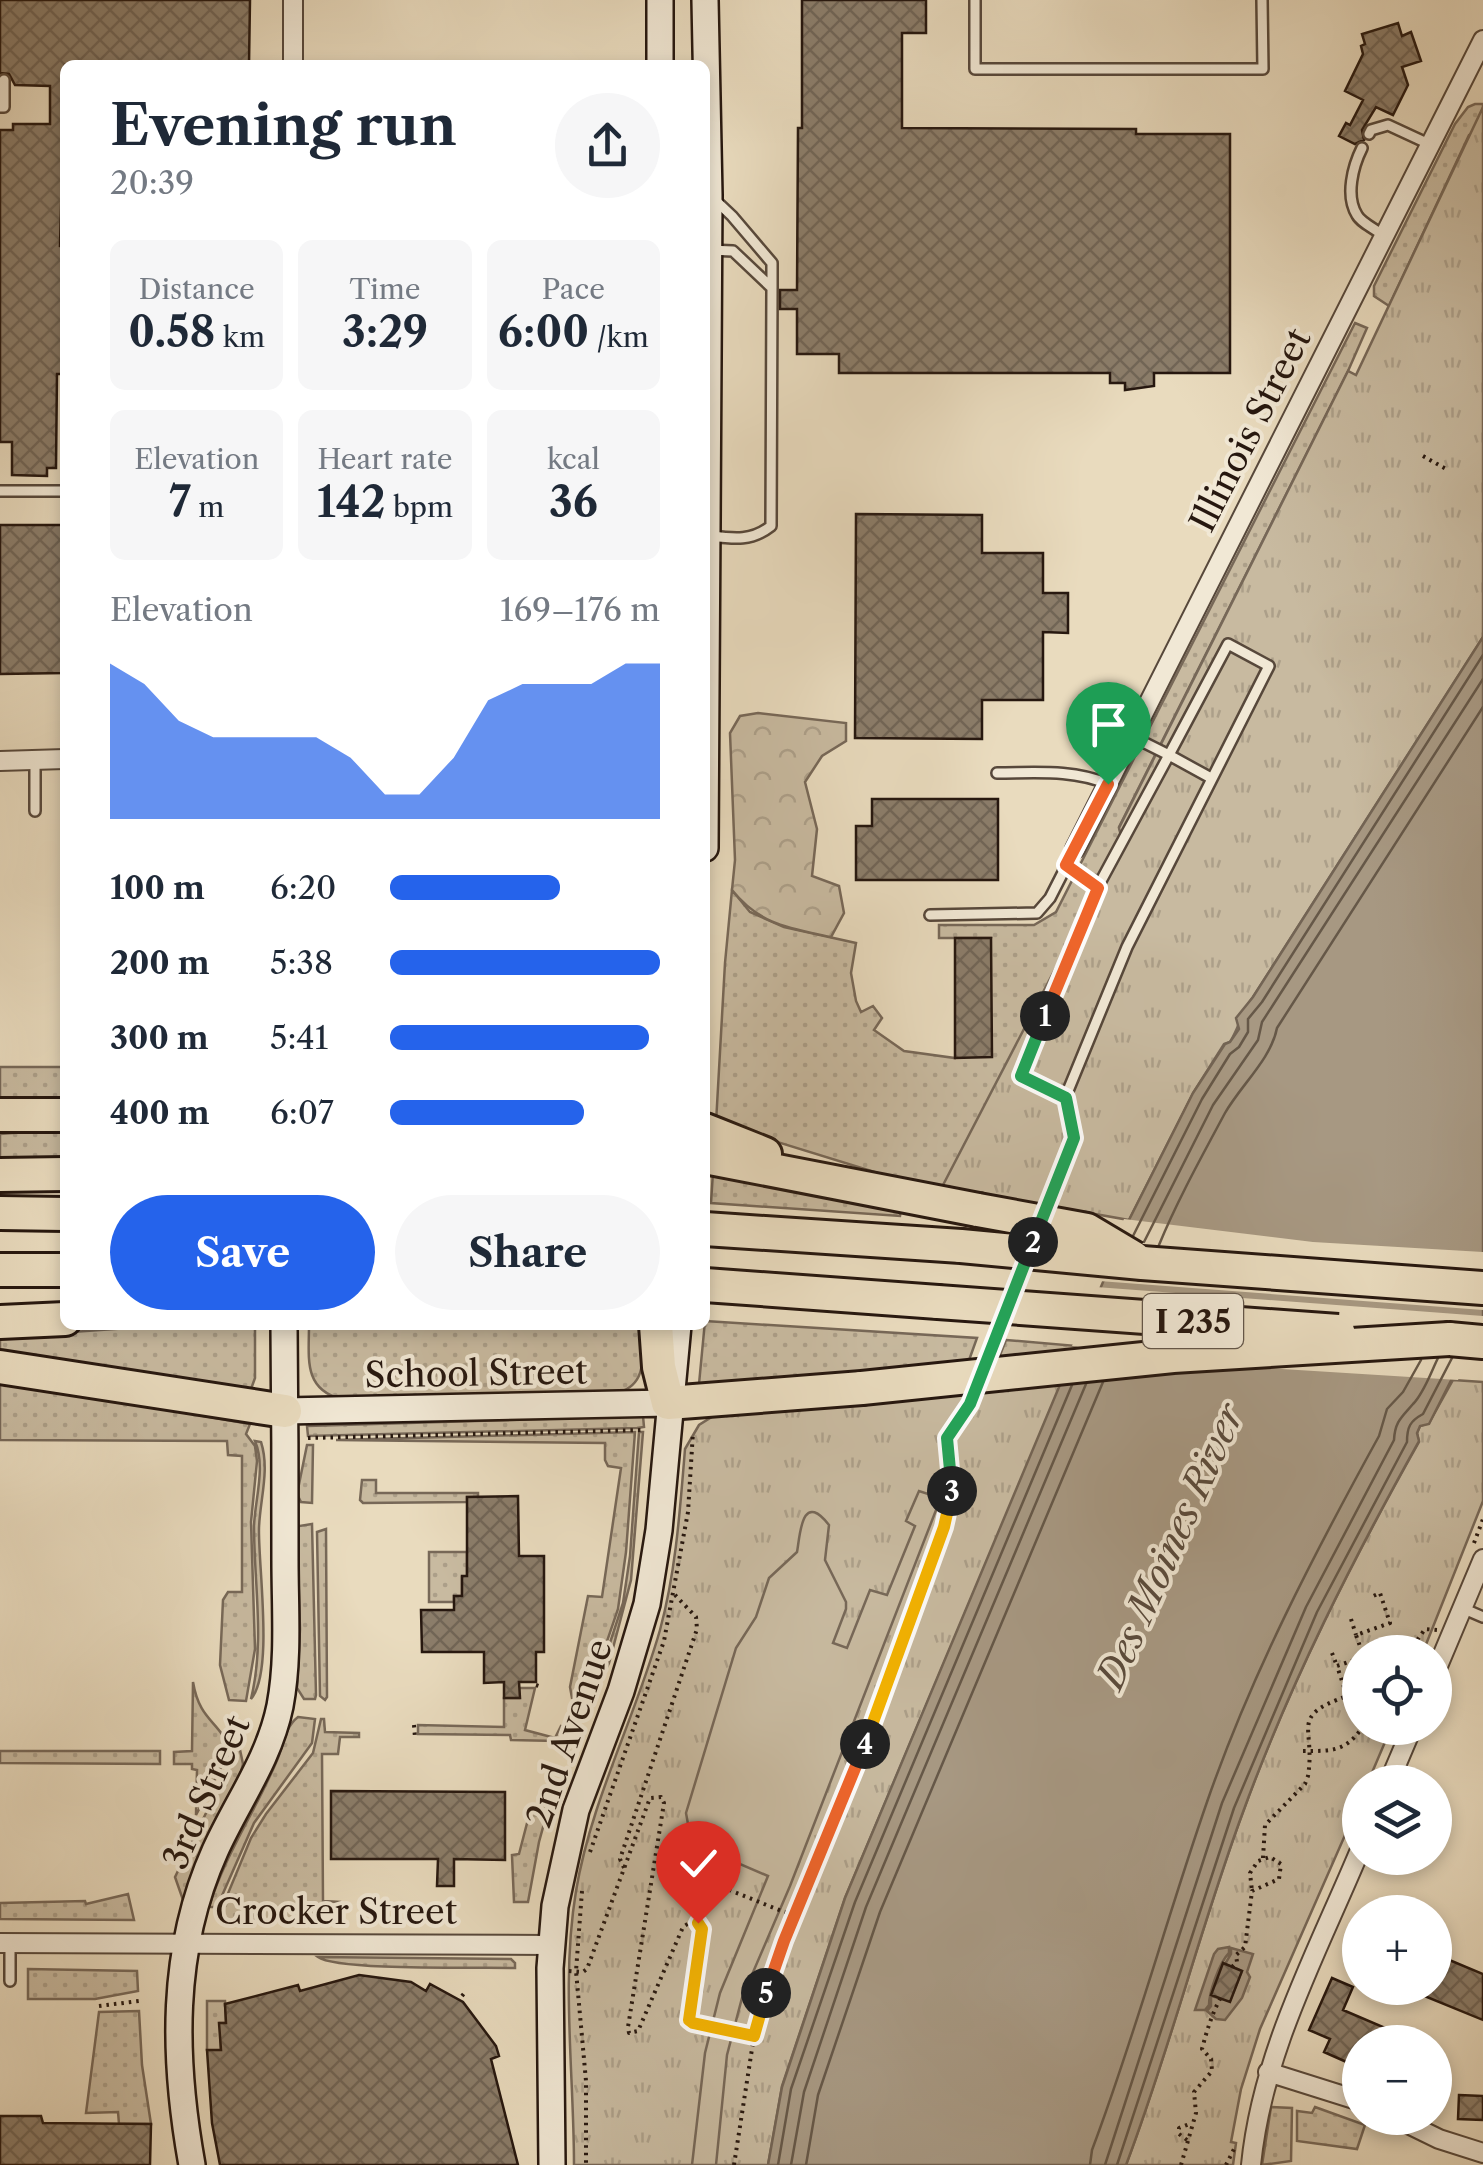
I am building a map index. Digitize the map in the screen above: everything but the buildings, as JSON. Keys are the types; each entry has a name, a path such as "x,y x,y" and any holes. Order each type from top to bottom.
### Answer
{"highway":[{"path":"0,1115 60,1115"},
{"path":"710,1132 830,1181"},
{"path":"710,1158 1087,1230 1142,1263"},
{"path":"0,1175 60,1174"},
{"path":"0,1213 60,1214"},
{"name":"I 235","path":"710,1229 1483,1288"},
{"path":"0,1270 60,1270"},
{"name":"I 235","path":"710,1286 1483,1342"},
{"path":"710,1296 832,1294"},
{"path":"0,1322 60,1319"},
{"path":"657,1330 667,1367 668,1404 1154,1358 1449,1339"},
{"path":"0,1367 285,1411"}],"main road":[{"path":"660,0 660,60"},
{"path":"704,0 706,60"},
{"path":"667,1367 677,1330"},
{"name":"3rd Street","path":"192,2165 179,2055 185,1944 206,1872 260,1766 280,1706 285,1654 284,1332"},
{"name":"School Street","path":"285,1411 668,1404"},
{"name":"2nd Avenue","path":"552,2165 551,1945 560,1876 576,1810 621,1691 647,1604 659,1530 668,1404"}],"street":[{"path":"293,0 293,60"},
{"name":"Illinois Street","path":"1070,857 1483,40"},
{"path":"0,761 60,759"},
{"path":"1451,1635 1483,1559"},
{"path":"1251,2165 1268,2072 1280,2034 1349,1875"},
{"name":"Crocker Street","path":"5,1943 551,1945"},
{"path":"1268,2072 1342,2095"},
{"path":"1431,2135 1483,2153"}],"lane":[{"path":"976,0 976,69 1262,69 1262,0"},
{"path":"2,107 4,80"},
{"path":"1369,134 1388,126 1430,145"},
{"path":"1362,148 1351,193 1357,217 1384,236"},
{"path":"710,196 772,262 771,526 758,536 746,538 710,535"},
{"path":"710,251 732,251 772,288"},
{"path":"0,491 60,491"},
{"path":"1039,1226 1074,1138 1066,1098 1127,946 1268,666 1228,644 1098,888 1021,1076 1066,1098"},
{"path":"1132,736 1212,778"},
{"path":"35,761 35,811"},
{"path":"997,772 1069,773 1108,784"},
{"path":"930,915 1036,913 1044,907 1070,857 1098,888"},
{"path":"947,1438 970,1404 1032,1244"},
{"path":"1462,1608 1483,1618"},
{"path":"5,1943 10,1981"}],"path":[{"path":"1422,456 1446,469"},
{"path":"308,1438 644,1430"},
{"path":"586,1867 664,1641 688,1512 693,1432"},
{"path":"734,2165 754,2036 770,1980 858,1761 944,1527 952,1481 947,1438"},
{"path":"1351,1619 1356,1635 1390,1623 1380,1593 1371,1597"},
{"path":"624,1868 620,1859 696,1630 696,1617 674,1594"},
{"path":"1421,1635 1425,1630 1437,1630"},
{"path":"1232,1967 1237,1962 1236,1955 1245,1947 1252,1891 1250,1873 1263,1858 1263,1831 1271,1816 1305,1784 1310,1715 1322,1705 1348,1696 1332,1652"},
{"path":"1337,1666 1342,1664"},
{"path":"414,1726 415,1738"},
{"path":"1306,1751 1340,1750 1347,1745"},
{"path":"576,1972 588,1969 650,1798 661,1797 664,1803 630,2033 638,2031 682,1928 692,1922 702,1929 689,2020 754,2036"},
{"path":"1252,1891 1275,1882 1282,1874 1281,1864 1270,1857 1263,1858"},
{"path":"583,1885 576,1972 586,2082 586,2165"},
{"path":"722,1887 794,1916"},
{"path":"1181,2165 1193,2123 1194,2092 1210,2077 1213,2066 1202,2049 1209,2016 1217,2009 1220,1998"},
{"path":"99,2006 139,2001"},
{"path":"1187,2140 1179,2128 1193,2123"},
{"path":"1226,2165 1234,2150"}],"green space":[{"path":"1475,104 1483,104 1483,131 1469,135 1389,306 1374,296 1374,286 1455,124"},
{"path":"1483,107 1483,637 1249,1003 1230,1042 1224,1044 1193,1093 1129,1220 942,1187 1122,840 1119,828 1348,371 1356,375"},
{"path":"1355,323 1367,328 1348,371 1119,827 1123,840 1033,1204 894,1178 716,1123 732,890 750,912 784,927 856,943 851,973 856,1001 861,1012 873,1006 882,1018 874,1030 904,1051 955,1058 991,938 939,938 939,925 1034,925 1056,912"},
{"path":"758,713 846,723 846,741 822,756 805,782 817,829 812,876 839,886 844,913 831,937 765,918 732,890 735,860 730,733 740,716"},
{"path":"0,1067 60,1067 60,1099 0,1099"},
{"path":"60,1129 60,1161 0,1162 0,1134"},
{"path":"713,1172 901,1209 900,1216 711,1203"},
{"path":"710,1321 977,1338 968,1363 860,1376 699,1384 704,1330 710,1330"},
{"path":"100,1330 255,1330 255,1378 251,1389 245,1391 0,1354 0,1337"},
{"path":"309,1330 644,1330 640,1374 629,1388 619,1392 341,1399 320,1388 309,1360"},
{"path":"1006,1340 1077,1346 1074,1353 998,1360"},
{"path":"1064,1378 845,1898 782,2086 768,2165 574,2165 569,1959 576,1891 592,1825 660,1630 674,1563 685,1449 699,1425 715,1415"},
{"path":"1453,1380 1483,1382 1483,1501 1430,1635 1342,1635 1342,1745 1384,1745 1375,1765 1342,1765 1342,1842 1260,2029 1241,2089 1231,2142 1236,2143 1233,2165 1126,2165 1261,1764 1346,1577 1419,1442 1420,1426 1429,1423"},
{"path":"0,1381 250,1424 246,1434 255,1446 257,1461 251,1522 255,1649 246,1701 229,1700 220,1665 223,1600 228,1592 242,1592 242,1456 228,1455 227,1441 0,1440"},
{"path":"643,1416 644,1427 637,1428 308,1436 307,1426"},
{"path":"635,1432 618,1609 586,1703 572,1698 570,1687 588,1596 602,1597 621,1468 608,1466 605,1443 336,1440"},
{"path":"639,1432 643,1432 631,1580 609,1663 591,1701 623,1603"},
{"path":"255,1441 261,1442 265,1463 259,1528 263,1643 258,1685 251,1699 258,1635 254,1526 260,1461"},
{"path":"307,1445 313,1445 312,1503 301,1502 297,1494"},
{"path":"362,1480 376,1480 376,1493 478,1493 478,1497 467,1497 467,1502 363,1503"},
{"path":"932,1485 945,1487 790,1886 742,1998 727,2055 716,2165 692,2165 705,2053 720,1993 768,1876 698,1846 690,1835 686,1813 736,1648 756,1617 769,1578 797,1552 804,1519 813,1512 829,1525 825,1560 846,1602 833,1643 847,1648 870,1590 887,1595 915,1526 906,1521 919,1491 928,1494"},
{"path":"312,1524 316,1695 315,1699 304,1699 297,1688 297,1532 299,1526"},
{"path":"326,1529 325,1700 320,1696 317,1532"},
{"path":"429,1552 467,1552 462,1596 454,1596 454,1602 429,1602"},
{"path":"193,1682 200,1706 230,1751 196,1815 197,1770 192,1769 192,1764 174,1764 174,1752 192,1751"},
{"path":"519,1688 535,1688 525,1730 555,1738 561,1726 576,1730 567,1756 557,1741 511,1740 510,1735 418,1734 418,1725 504,1727 504,1698 519,1698"},
{"path":"298,1717 315,1719 312,1743 254,1823 217,1907 209,1907 288,1730"},
{"path":"321,1719 325,1732 359,1733 359,1737 340,1737 338,1754 322,1754 323,1901 340,1902 338,1921 221,1921 224,1903 251,1838 313,1753"},
{"path":"239,1745 243,1764 239,1779 207,1839 183,1900 175,1877"},
{"path":"0,1751 160,1751 160,1764 0,1763"},
{"path":"541,1797 551,1798 528,1902 514,1902 512,1855 519,1854 531,1808 538,1809"},
{"path":"128,1894 134,1920 0,1919 0,1903 86,1904"},
{"path":"318,1957 511,1959 515,1968 380,1966"},
{"path":"28,1969 137,1971 138,1991 95,1999 28,1999"},
{"path":"207,2001 225,2001 226,2023 220,2023 221,2053 207,2050"},
{"path":"139,2011 151,2124 119,2124 118,2112 86,2113 99,2012"},
{"path":"1271,2107 1292,2108 1291,2161 1262,2165"},
{"path":"1315,2107 1342,2117 1342,2135 1362,2135 1357,2149 1297,2141 1297,2111 1312,2113"}],"water":[{"name":"Des Moines River","path":"1483,637 1483,1317 1429,1424 1420,1426 1419,1441 1346,1577 1281,1716 1227,1856 1126,2165 768,2165 782,2087 845,1898 1129,1220 1193,1093 1239,1029 1236,1018"},
{"path":"1229,1947 1215,1978 1209,2005 1205,2010 1195,2010 1214,1954"},
{"path":"1231,1948 1253,1954 1247,1972 1250,1977 1242,1998 1225,2020 1216,2019 1207,2011 1211,1996 1230,2001 1242,1971 1225,1964"}],"pier":[{"path":"1124,1219 1313,1242 1483,1252 1483,1310 1099,1281"},
{"path":"1096,1287 1483,1316 1483,1328 1458,1380 1250,1367 1072,1346"}],"route":[{"path":"698,1923 702,1929 689,2020 754,2036 784,1941 858,1761 944,1527 952,1481 947,1438 970,1404 1074,1138 1066,1098 1021,1076 1098,888 1066,865 1108,784"}]}
